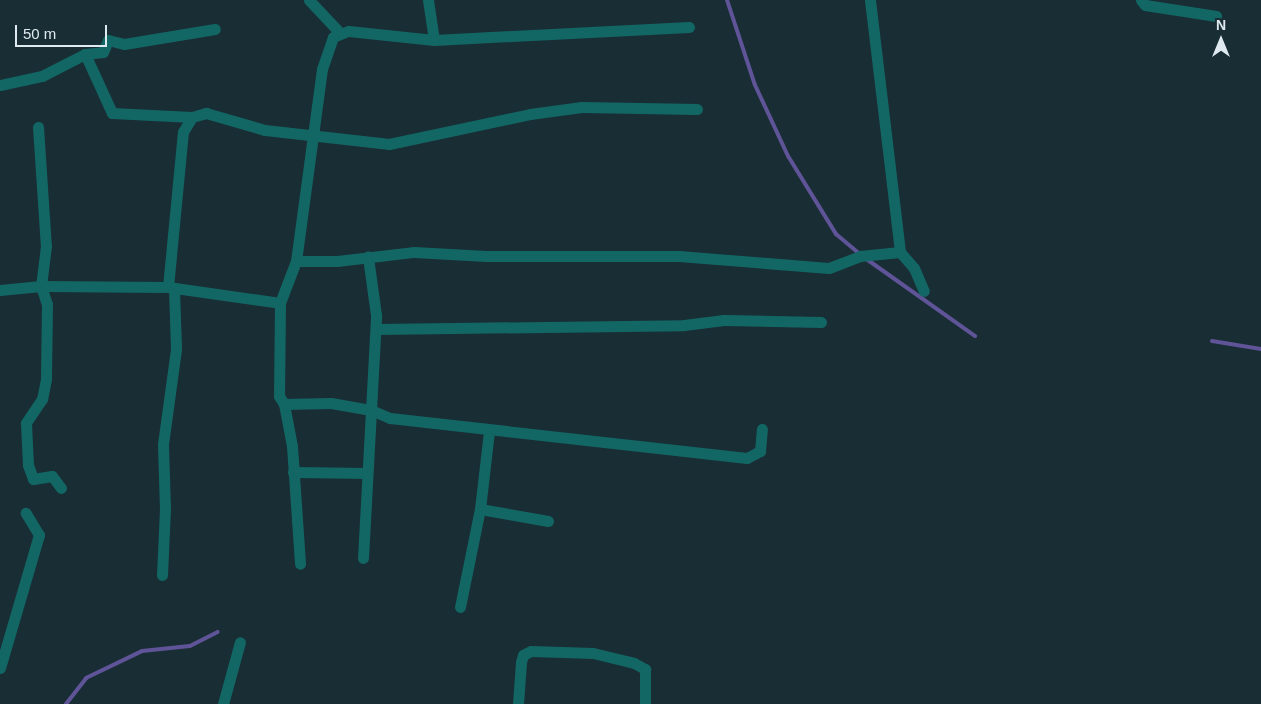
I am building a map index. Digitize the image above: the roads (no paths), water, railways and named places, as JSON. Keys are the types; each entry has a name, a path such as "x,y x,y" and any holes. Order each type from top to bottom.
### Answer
{"street":[{"path":"309,0 339,32"},
{"path":"428,0 434,40"},
{"path":"870,0 900,252 914,268 924,291"},
{"path":"1142,0 1153,6 1216,16"},
{"path":"300,564 293,472 284,404 279,396 280,303 296,261 322,69 332,37 339,32 434,40 689,26"},
{"path":"0,86 42,76 85,54 103,52 108,40 124,44 215,29"},
{"path":"85,54 112,113 192,118 206,113 264,130 389,144 556,110 582,108 697,108"},
{"path":"162,575 163,444 176,348 171,287 183,132 192,118"},
{"path":"38,127 46,246 42,286 46,304 46,379 42,399 26,423 28,465 33,479 52,476 61,488"},
{"path":"296,261 414,252 486,256 679,256 829,268 860,256 900,252"},
{"path":"363,558 376,328 368,257"},
{"path":"0,290 42,286 171,287 280,303"},
{"path":"376,328 684,325 724,320 821,322"},
{"path":"284,404 331,403 371,410 390,418 489,431 746,458 760,451 762,430"},
{"path":"460,607 480,509 489,431"},
{"path":"293,472 367,473"},
{"path":"480,509 548,521"},
{"path":"0,668 39,535 26,513"},
{"path":"223,704 240,642"},
{"path":"518,704 521,662 523,655 531,651 593,653 634,663 644,669 645,704"}],"waterway":[{"path":"727,0 755,85 788,156 836,234 860,254"},
{"path":"865,258 975,336"},
{"path":"1212,341 1261,349"},
{"path":"66,704 86,678 142,651 190,646 218,632"}]}
